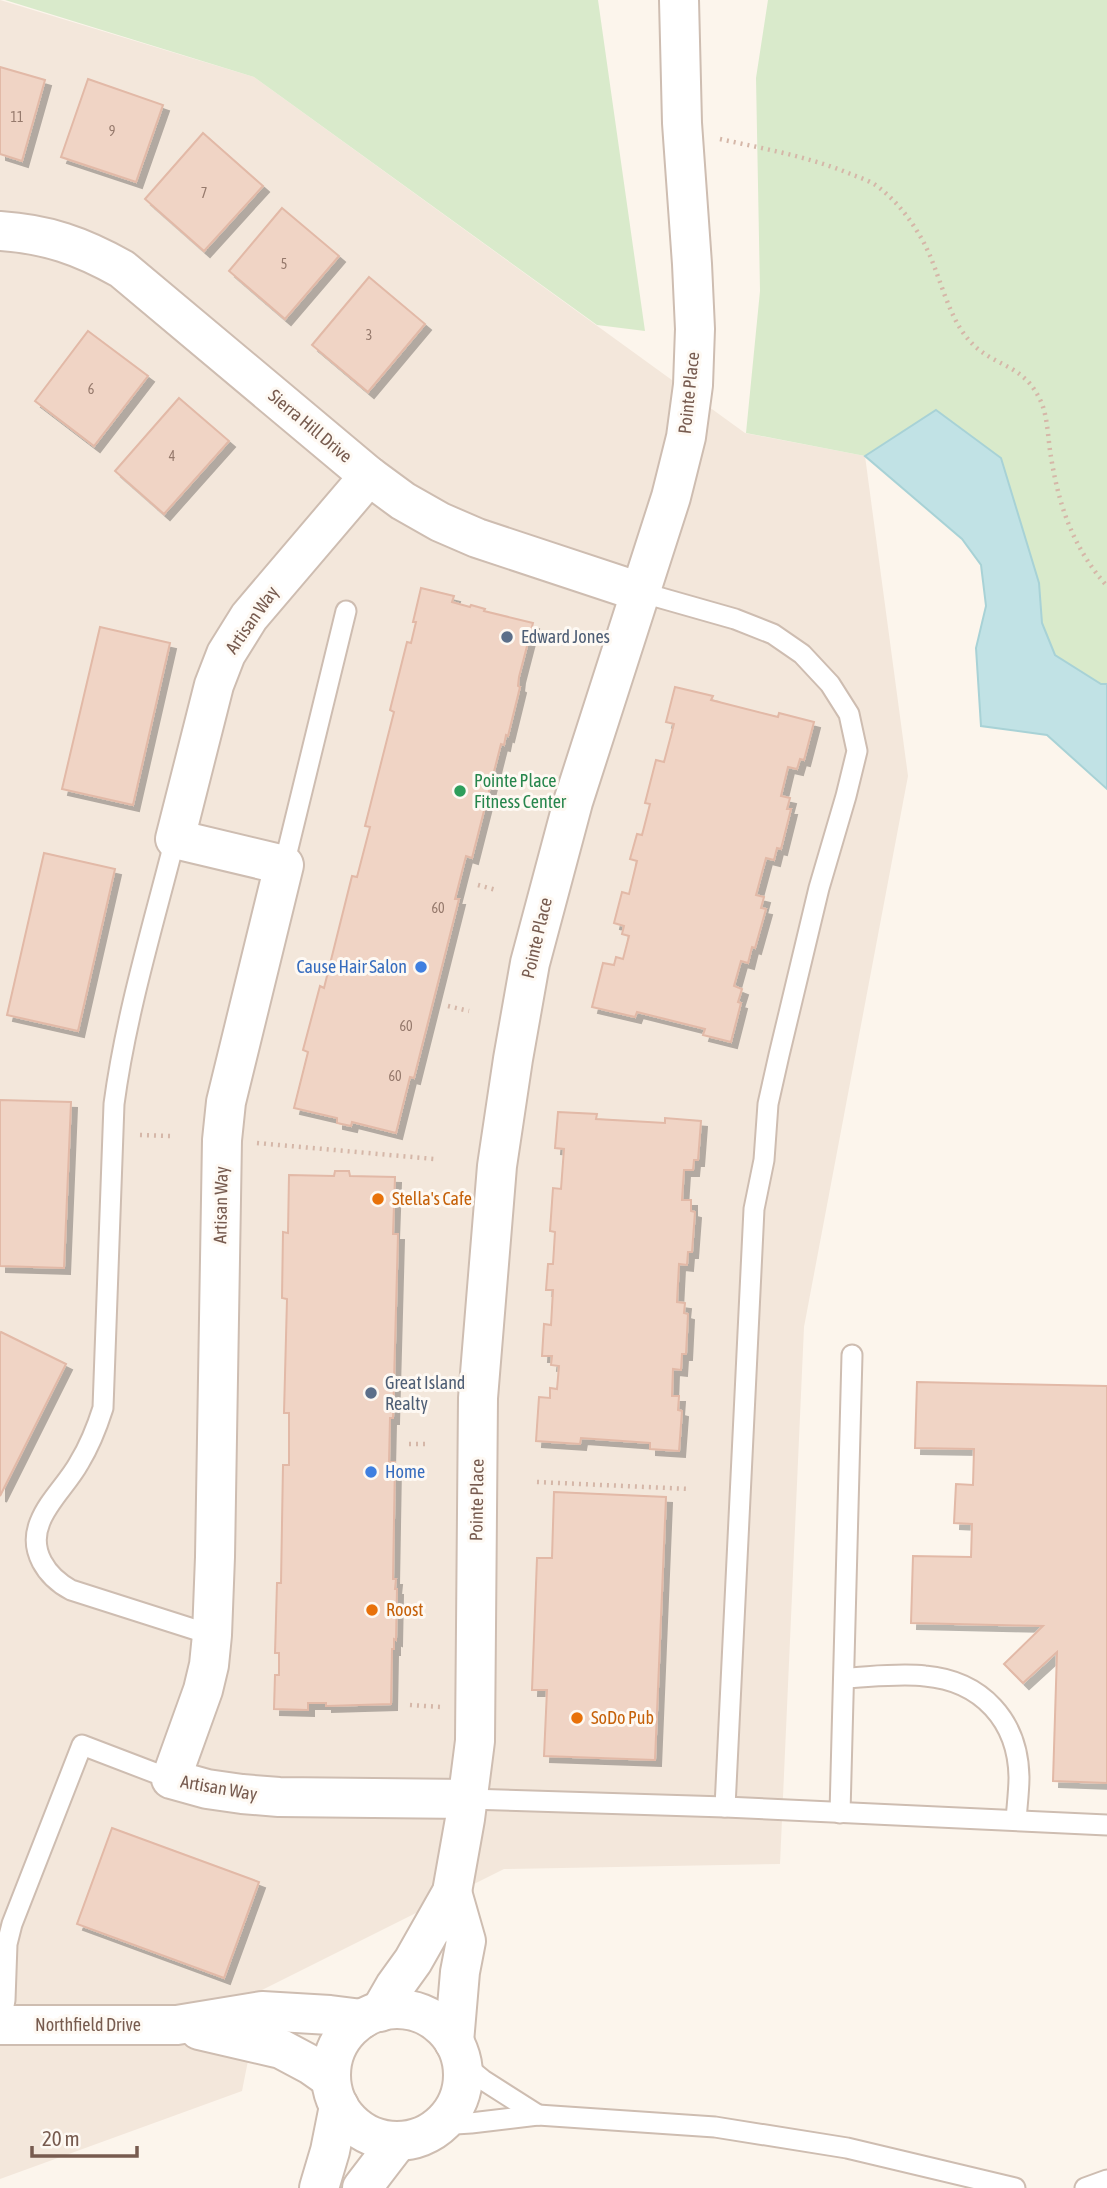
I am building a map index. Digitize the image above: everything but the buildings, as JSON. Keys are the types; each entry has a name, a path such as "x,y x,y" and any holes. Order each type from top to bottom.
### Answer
{"street":[{"name":"Pointe Place","path":"371,2015 413,1961 452,1892 475,1741 478,1398 497,1166 513,1059 547,896 573,802 671,496 685,437 693,385 695,329 682,123 679,0"},
{"name":"Sierra Hill Drive","path":"0,231 60,240 92,252 122,269 369,476 403,501 440,522 465,533 640,592"},
{"name":"Artisan Way","path":"175,839 215,685 226,654 249,617 369,476"},
{"path":"175,839 284,865"},
{"name":"Artisan Way","path":"284,865 226,1102 222,1140 212,1635 204,1690 171,1779 207,1789 254,1795 468,1799"},
{"name":"Pointe Place","path":"452,1892 466,1941 460,1972 458,2052"},
{"path":"319,2188 330,2151 335,2093 332,2061 338,2045 348,2031 371,2015 397,2009 414,2011 444,2028 458,2052 463,2080 460,2097 452,2112 440,2125 428,2134 413,2139 380,2139 363,2132 349,2120 335,2093"},
{"name":"Northfield Drive","path":"0,2026 177,2025 262,2011 371,2015"},
{"name":"Northfield Drive","path":"177,2025 281,2049 311,2065 335,2093"},
{"path":"362,2188 398,2141"}],"lane":[{"path":"640,592 735,619 774,634 802,654 830,684 849,713 857,751 819,888 779,1055 768,1104 764,1160 754,1209 725,1807"},
{"path":"284,865 346,611"},
{"path":"175,839 129,1019 115,1093 103,1408 96,1433 79,1464 40,1522 37,1536 42,1564 60,1584 71,1590 212,1635"},
{"path":"841,1813 852,1355"},
{"path":"844,1678 925,1676 949,1680 973,1690 992,1705 1005,1721 1015,1746 1019,1776 1016,1821"},
{"path":"0,2026 5,2000 6,1944 82,1745 171,1779"},
{"path":"468,1799 725,1807 1107,1825"},
{"path":"458,2052 484,2080 538,2115"},
{"path":"440,2125 538,2115 715,2127 847,2148 1015,2188"},
{"path":"1085,2188 1107,2180"}],"path":[{"path":"712,137 826,163 875,184 902,208 924,243 950,307 968,339 988,356 1017,371 1029,381 1042,406 1055,481 1067,524 1090,567 1107,586"},
{"path":"478,886 496,890"},
{"path":"448,1006 469,1011"},
{"path":"159,1136 170,1136"},
{"path":"248,1142 434,1159"},
{"path":"409,1444 428,1444"},
{"path":"537,1482 690,1489"},
{"path":"410,1705 442,1707"}],"shaded area":[{"path":"0,0 254,77 745,433 865,456 908,776 804,1327 780,1864 504,1869 262,1990 242,2091 0,2179"}],"green space":[{"path":"5,0 598,0 645,331 597,325 254,77"},
{"path":"768,0 1107,0 1107,684 1101,684 1055,655 1042,623 1039,583 936,410 865,456 746,433 760,291 756,78"}],"water":[{"path":"936,410 1001,458 1039,583 1042,623 1055,655 1101,684 1107,684 1107,789 1047,735 981,726 976,648 986,606 981,565 962,539 865,456"}],"place":[{"name":"Edward Jones","path":"507,637"},
{"name":"Pointe Place Fitness Center","path":"460,791"},
{"name":"Cause Hair Salon","path":"421,967"},
{"name":"Stella's Cafe","path":"378,1199"},
{"name":"Great Island Realty","path":"371,1393"},
{"name":"Home","path":"371,1472"},
{"name":"Roost","path":"372,1610"},
{"name":"SoDo Pub","path":"577,1718"}]}
